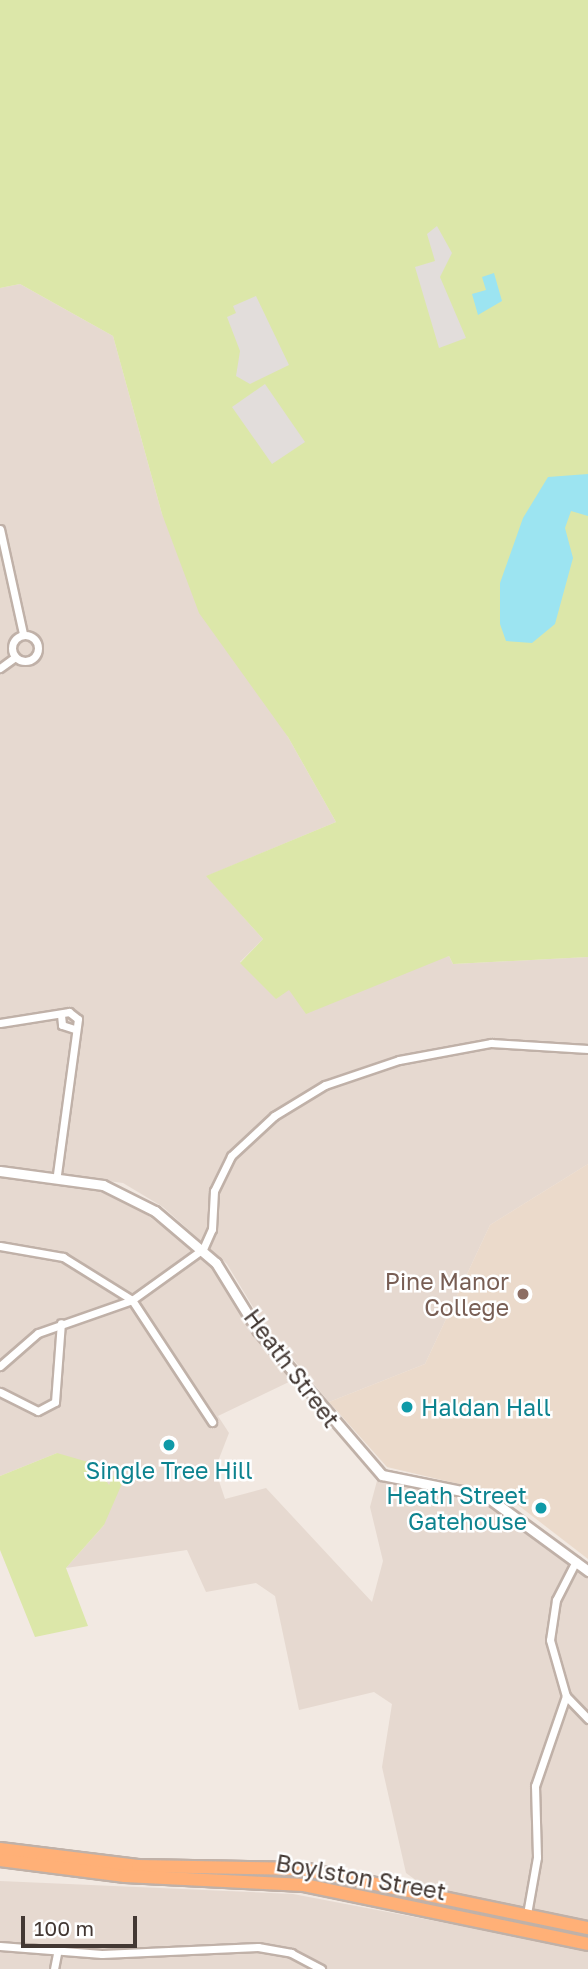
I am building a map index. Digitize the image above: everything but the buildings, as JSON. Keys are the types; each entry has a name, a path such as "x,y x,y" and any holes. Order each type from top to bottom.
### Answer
{"highway":[{"name":"Boylston Street","path":"0,1849 138,1866 303,1869 588,1928"},
{"name":"Boylston Street","path":"0,1860 125,1876 304,1885 588,1944"}],"street":[{"path":"0,529 23,634"},
{"path":"0,668 15,657 30,660 38,651 35,639 23,634"},
{"path":"15,657 13,641 23,634"},
{"path":"61,1015 62,1025 74,1029"},
{"path":"0,1023 76,1015 57,1175"},
{"path":"0,1366 27,1339 61,1323 132,1300 202,1249 212,1229 214,1191 230,1156 274,1116 325,1085 399,1060 491,1043 588,1049"},
{"name":"Heath Street","path":"0,1171 57,1175 128,1196 202,1249 258,1331 383,1475 486,1496 588,1571"},
{"path":"0,1246 62,1257 132,1300 212,1422"},
{"path":"0,1392 35,1410 55,1402 61,1323"},
{"path":"576,1561 551,1620 550,1640 566,1696 588,1719"},
{"path":"527,1914 537,1857 535,1786 566,1696"},
{"path":"0,1946 57,1953 258,1947 290,1953 321,1969"},
{"path":"54,1969 57,1953"}],"shaded area":[{"path":"437,226 452,253 440,277 466,338 439,348 415,267 435,261 427,234"},
{"path":"20,284 113,336 162,514 336,822 207,876 263,939 240,962 289,990 449,956 453,964 588,957 588,1164 490,1225 425,1364 329,1402 262,1322 227,1264 163,1207 123,1183 0,1167 0,288"},
{"path":"256,296 289,365 250,384 236,376 240,351 227,317 236,313 233,306"},
{"path":"265,384 305,442 272,464 232,407"},
{"name":"Pine Manor College","path":"588,1164 588,1559 505,1495 387,1467 329,1402 425,1364 490,1225"},
{"path":"0,1175 99,1188 125,1198 209,1262 291,1381 218,1416 229,1433 215,1469 225,1499 266,1488 372,1602 383,1561 370,1507 378,1477 492,1503 588,1576 588,1924 424,1886 406,1873 382,1767 392,1704 374,1692 299,1710 275,1596 256,1583 206,1592 187,1550 66,1568 104,1525 57,1453 0,1476"},
{"path":"0,1881 293,1894 588,1950 588,1969 0,1969"}],"green space":[{"path":"0,0 588,0 588,957 453,964 449,956 306,1014 289,990 276,999 240,963 263,939 206,876 336,822 288,737 199,613 162,514 113,336 20,284 0,288"},
{"path":"57,1453 95,1464 109,1485 113,1476 124,1479 104,1525 66,1568 88,1626 35,1637 0,1550 0,1476"}],"water":[{"path":"494,273 502,301 478,315 472,294 486,290 482,277"},
{"path":"588,474 588,516 571,511 565,528 573,558 555,624 532,643 506,641 500,624 500,583 523,518 548,477"}],"place":[{"name":"Pine Manor College","path":"523,1294"},
{"name":"Haldan Hall","path":"407,1407"},
{"name":"Single Tree Hill","path":"169,1445"},
{"name":"Heath Street Gatehouse","path":"541,1508"}]}
